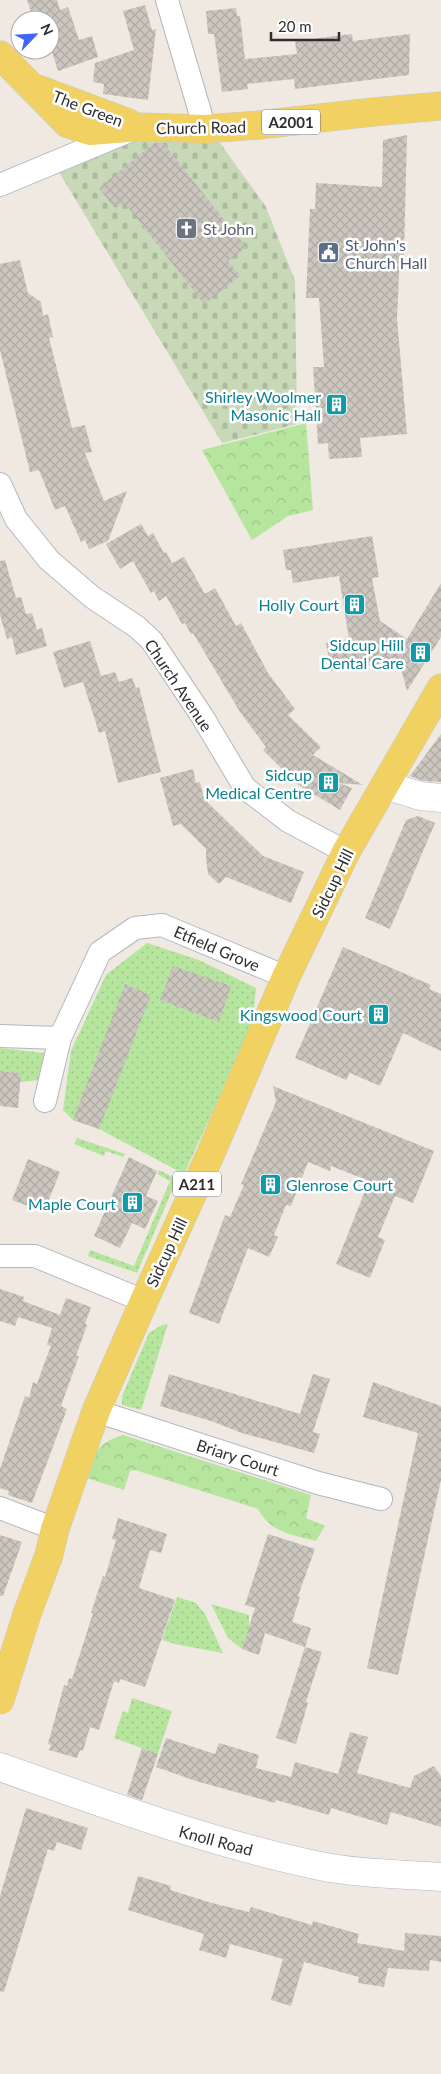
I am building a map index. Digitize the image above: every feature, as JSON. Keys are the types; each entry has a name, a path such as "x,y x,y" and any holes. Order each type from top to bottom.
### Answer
{"main road":[{"name":"The Green","path":"0,55 33,86 140,127"},
{"name":"Church Road","path":"140,127 205,129 441,106"},
{"name":"Sidcup Hill","path":"0,1700 27,1614 49,1555 55,1529 96,1411 211,1153 286,977 346,852 441,688"}],"street":[{"path":"167,0 205,129"},
{"path":"0,185 140,127"},
{"name":"Church Avenue","path":"0,484 16,519 48,560 92,597 137,627 152,641 202,716 245,788 288,821 346,852"},
{"path":"385,785 420,796 441,798"},
{"name":"Etfield Grove","path":"45,1101 60,1038 100,952 135,928 162,925 286,977"},
{"path":"0,1036 60,1038"},
{"path":"0,1256 35,1256 144,1301"},
{"name":"Briary Court","path":"96,1411 311,1481 381,1499"},
{"path":"0,1508 55,1529"},
{"name":"Knoll Road","path":"0,1767 177,1829 250,1850 322,1866 441,1877"}],"green space":[{"path":"144,132 173,133 220,143 266,207 295,281 297,424 222,443 59,172"},
{"path":"306,423 313,510 288,516 252,540 202,450"},
{"path":"147,943 199,960 256,988 253,1019 236,1061 184,1174 99,1129 73,1120 63,1110 71,1051 106,975"},
{"path":"0,1048 44,1053 47,1059 41,1080 20,1082 21,1073 0,1071"},
{"path":"77,1138 125,1154 123,1157 106,1151 104,1156 74,1144"},
{"path":"159,1170 177,1179 137,1273 88,1256 90,1250 134,1266 170,1181 157,1174"},
{"path":"168,1324 141,1410 122,1405 122,1396 149,1333 162,1325"},
{"path":"123,1435 311,1495 306,1518 325,1526 316,1541 283,1532 269,1524 258,1509 135,1470 130,1471 124,1490 84,1477 91,1461 102,1445"},
{"path":"177,1597 196,1603 205,1614 223,1653 162,1640"},
{"path":"211,1604 249,1615 249,1627 242,1649 228,1638"},
{"path":"132,1698 172,1711 158,1754 114,1738 123,1711 128,1713"}],"building":[{"path":"27,0 57,0 60,10 30,10"},
{"path":"145,5 152,30 156,29 148,100 103,94 104,84 93,82 95,63 134,50 123,11"},
{"path":"68,7 79,40 92,36 98,57 58,71 55,60 60,60 60,10"},
{"path":"236,8 237,16 240,16 245,59 297,54 295,41 352,34 353,41 410,34 409,75 295,89 294,79 247,84 248,89 222,92 214,34 208,34 206,11"},
{"path":"407,135 404,255 400,255 397,318 407,434 360,438 362,457 329,459 328,443 318,444 313,367 324,367 319,298 306,298 310,209 315,209 316,183 382,187 383,140"},
{"name":"St John","path":"154,143 163,143 246,247 228,261 240,276 204,304 124,202 115,209 99,188"},
{"path":"20,260 28,293 41,302 43,316 48,314 53,337 49,338 72,428 85,425 92,452 85,453 104,501 127,491 108,541 89,549 85,540 81,542 65,506 55,510 39,470 30,472 0,350 0,264"},
{"path":"141,524 148,536 153,533 172,563 184,557 205,594 215,588 236,626 241,623 268,673 295,709 288,715 321,747 313,755 363,785 339,783 352,788 340,810 297,784 263,750 266,747 240,712 193,633 191,634 185,623 182,624 166,596 159,601 154,591 151,593 133,561 120,569 106,544"},
{"name":"Holly Court","path":"372,536 379,577 372,578 380,621 407,639 441,583 441,637 407,691 399,661 331,671 326,643 349,639 339,576 293,583 291,570 286,570 283,550"},
{"path":"5,560 16,598 21,597 26,614 32,613 37,630 42,628 47,646 16,655 12,637 7,639 0,615 0,561"},
{"path":"90,641 101,676 115,672 119,682 132,678 136,688 139,687 161,772 118,783 105,731 99,733 83,682 64,688 53,652"},
{"path":"441,734 441,782 423,781 410,776"},
{"path":"193,769 196,783 200,782 204,799 263,856 304,872 291,903 226,877 219,884 208,874 206,849 181,824 173,826 160,778"},
{"path":"418,816 435,823 390,929 365,918 406,820"},
{"name":"Kingswood Court","path":"343,947 431,985 429,989 441,994 441,1051 403,1033 380,1086 350,1073 346,1080 295,1058"},
{"path":"173,966 231,986 219,1022 160,1000"},
{"path":"125,984 151,995 99,1129 73,1120"},
{"path":"0,1071 21,1073 18,1108 0,1106"},
{"name":"Glenrose Court","path":"273,1086 434,1151 413,1203 395,1196 378,1237 385,1240 370,1278 336,1264 369,1181 331,1166 330,1171 308,1162 291,1206 286,1205 274,1235 278,1237 269,1257 248,1248 219,1324 189,1313 225,1215 230,1217 244,1185 241,1184 276,1102"},
{"name":"Maple Court","path":"129,1157 157,1171 146,1196 158,1201 145,1229 132,1223 120,1248 94,1236"},
{"path":"28,1159 60,1172 44,1212 12,1200"},
{"path":"0,1289 24,1297 23,1301 60,1315 66,1298 91,1307 76,1356 79,1356 61,1406 67,1409 32,1503 8,1495 9,1491 0,1488 0,1469 25,1396 29,1398 33,1382 37,1384 51,1346 47,1345 52,1328 18,1317 15,1326 0,1321"},
{"path":"169,1374 300,1414 313,1374 330,1379 313,1432 320,1434 314,1453 242,1433 211,1421 160,1406"},
{"path":"373,1382 441,1406 441,1480 398,1675 367,1668 418,1433 363,1417"},
{"path":"118,1518 167,1534 161,1553 150,1550 139,1588 175,1600 145,1687 120,1679 119,1683 114,1681 99,1730 90,1727 83,1751 80,1750 77,1758 49,1750 51,1745 48,1744 64,1685 67,1686 69,1678 72,1679 93,1613 91,1613 103,1576 105,1577 116,1540 112,1539"},
{"path":"268,1534 315,1549 298,1596 300,1597 292,1622 311,1628 305,1647 265,1633 259,1655 242,1649 255,1608 245,1605"},
{"path":"0,1535 22,1542 3,1596 0,1596"},
{"path":"305,1647 322,1652 306,1702 308,1703 296,1744 276,1738"},
{"path":"350,1732 368,1737 357,1773 410,1788 414,1776 434,1766 441,1776 441,1827 391,1812 387,1825 331,1808 329,1815 276,1800 275,1803 196,1781 156,1767 166,1738 215,1754 219,1743 259,1755 256,1768 291,1777 295,1762 338,1774"},
{"path":"142,1748 158,1754 142,1800 127,1795"},
{"path":"26,1808 88,1828 81,1850 57,1842 54,1851 48,1849 4,1992 0,1991 0,1896"},
{"path":"138,1876 171,1886 170,1890 212,1903 249,1912 251,1907 312,1925 313,1921 359,1934 357,1943 404,1951 405,1933 441,1936 441,1962 430,1960 429,1971 388,1968 384,1987 358,1983 359,1977 304,1962 291,2006 271,2000 283,1959 230,1944 226,1958 199,1950 204,1934 128,1910"}],"place":[{"name":"St John","path":"187,228"},
{"name":"St John's Church Hall","path":"329,253"},
{"name":"Shirley Woolmer Masonic Hall","path":"337,405"},
{"name":"Holly Court","path":"355,604"},
{"name":"Sidcup Hill Dental Care","path":"420,653"},
{"name":"Sidcup Medical Centre","path":"328,783"},
{"name":"Kingswood Court","path":"378,1014"},
{"name":"Glenrose Court","path":"270,1184"},
{"name":"Maple Court","path":"132,1203"}]}
